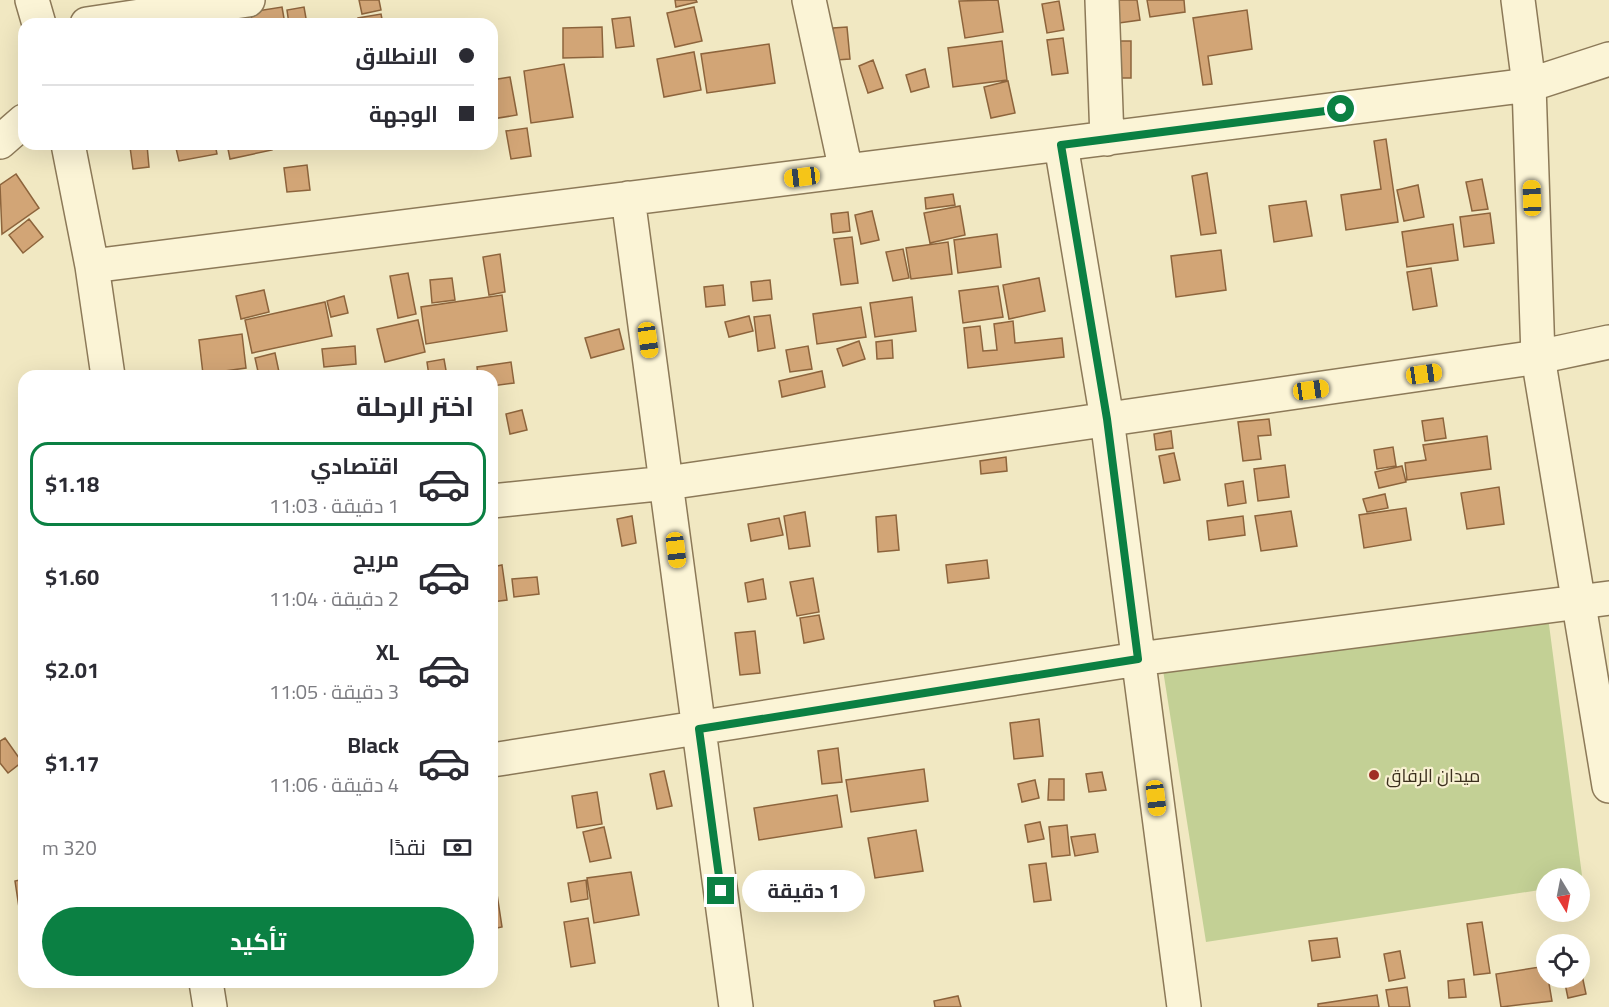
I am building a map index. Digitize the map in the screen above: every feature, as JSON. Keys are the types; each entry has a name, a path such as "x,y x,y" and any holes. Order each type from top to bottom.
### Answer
{"street":[{"path":"32,0 37,18"},
{"path":"127,18 248,0"},
{"path":"809,0 846,171"},
{"path":"1102,0 1107,139"},
{"path":"1518,0 1528,85 1538,357 1594,600 1609,786"},
{"path":"92,266 1528,85 1609,59"},
{"path":"0,142 18,127"},
{"path":"1061,145 1107,419 1184,1007"},
{"path":"69,150 92,266 107,370"},
{"path":"628,198 736,1007"},
{"path":"498,500 667,483 1538,357 1609,342"},
{"path":"498,759 1138,659 1594,600"},
{"path":"207,988 210,1007"}],"green space":[{"name":"ميدان الرفاق","path":"1548,617 1581,868 1536,868 1536,891 1206,942 1163,670"}],"building":[{"path":"359,0 379,0 381,10 362,14"},
{"path":"675,0 696,0 697,2 676,7"},
{"path":"998,0 1003,32 965,38 959,1"},
{"path":"1108,0 1137,0 1140,20 1112,24"},
{"path":"1147,0 1184,0 1185,12 1150,17"},
{"path":"1059,1 1064,30 1047,33 1042,4"},
{"path":"282,7 284,18 252,18 251,12"},
{"path":"304,7 306,18 288,18 287,10"},
{"path":"694,7 702,41 675,47 667,13"},
{"path":"1247,10 1252,49 1208,56 1212,84 1203,85 1193,18"},
{"path":"381,14 382,18 358,18"},
{"path":"630,17 634,46 616,48 612,19"},
{"path":"602,27 603,57 563,58 563,28"},
{"path":"847,27 850,59 836,60 833,28"},
{"path":"1063,38 1068,73 1052,75 1047,40"},
{"path":"1002,41 1007,80 953,87 948,48"},
{"path":"1114,41 1131,41 1131,78 1113,78"},
{"path":"769,44 775,83 707,93 701,54"},
{"path":"694,52 701,90 664,97 657,59"},
{"path":"873,60 883,88 868,93 859,66"},
{"path":"564,64 573,117 531,123 524,71"},
{"path":"925,69 929,87 911,92 906,75"},
{"path":"510,77 517,115 498,118 498,79"},
{"path":"1008,81 1015,113 991,118 984,87"},
{"path":"527,128 531,156 511,159 506,131"},
{"path":"1386,139 1398,222 1346,230 1341,195 1381,189 1374,141"},
{"path":"130,150 147,150 149,167 133,169"},
{"path":"176,150 216,150 217,154 179,161"},
{"path":"228,150 272,150 230,159"},
{"path":"307,165 310,190 287,192 284,168"},
{"path":"1207,173 1216,233 1201,235 1192,176"},
{"path":"16,174 39,208 2,234 0,185"},
{"path":"1482,179 1488,209 1472,211 1466,182"},
{"path":"1418,185 1424,217 1404,221 1397,190"},
{"path":"953,194 955,205 926,209 925,198"},
{"path":"1306,201 1312,236 1274,242 1269,206"},
{"path":"960,206 965,235 930,243 924,213"},
{"path":"872,211 879,240 861,244 855,215"},
{"path":"848,212 850,231 833,233 831,214"},
{"path":"1490,213 1494,243 1464,247 1460,217"},
{"path":"29,219 43,237 23,253 9,235"},
{"path":"1453,224 1458,260 1407,267 1402,232"},
{"path":"997,234 1001,267 958,273 954,240"},
{"path":"852,237 858,283 841,285 834,239"},
{"path":"948,242 952,274 911,279 906,248"},
{"path":"903,249 909,278 893,281 886,252"},
{"path":"1221,250 1226,290 1176,297 1171,256"},
{"path":"500,254 505,292 489,295 483,257"},
{"path":"1431,268 1437,306 1413,310 1407,272"},
{"path":"408,273 416,314 398,318 390,276"},
{"path":"452,278 455,300 432,303 430,280"},
{"path":"1039,278 1045,311 1009,319 1003,285"},
{"path":"770,280 772,299 753,301 751,282"},
{"path":"723,285 725,305 706,307 704,287"},
{"path":"998,286 1003,317 963,323 959,291"},
{"path":"264,290 269,312 241,319 236,296"},
{"path":"502,295 507,331 426,344 421,307"},
{"path":"344,296 348,313 331,317 327,301"},
{"path":"912,297 916,331 875,337 870,303"},
{"path":"325,302 332,336 252,353 245,320"},
{"path":"861,307 866,337 817,344 813,314"},
{"path":"770,315 775,348 758,351 754,317"},
{"path":"749,316 753,331 729,337 725,322"},
{"path":"418,320 425,352 385,362 377,329"},
{"path":"1013,321 1015,343 1062,338 1064,357 968,368 964,328 980,326 983,351 997,350 994,324"},
{"path":"619,329 624,349 591,358 585,338"},
{"path":"242,334 246,368 203,370 199,340"},
{"path":"892,340 893,358 877,359 876,342"},
{"path":"859,341 865,359 843,366 837,349"},
{"path":"355,346 356,364 324,367 322,349"},
{"path":"808,346 812,369 790,372 786,350"},
{"path":"275,353 279,370 258,370 255,358"},
{"path":"444,359 446,370 428,370 427,362"},
{"path":"511,362 514,383 498,385 498,370 477,370 477,367"},
{"path":"822,371 825,387 782,397 779,381"},
{"path":"522,410 527,430 510,434 506,414"},
{"path":"1443,418 1446,438 1425,441 1422,421"},
{"path":"1269,419 1271,435 1258,436 1261,459 1243,461 1238,422"},
{"path":"1171,431 1173,448 1156,450 1154,434"},
{"path":"1487,436 1491,469 1407,480 1405,463 1426,460 1423,445"},
{"path":"1393,447 1396,466 1377,469 1374,450"},
{"path":"1174,453 1180,480 1164,483 1159,456"},
{"path":"1006,457 1007,471 981,474 980,461"},
{"path":"1285,465 1289,497 1258,501 1254,469"},
{"path":"1402,466 1406,482 1379,488 1375,472"},
{"path":"1243,481 1246,503 1228,506 1225,484"},
{"path":"1499,487 1504,524 1467,529 1461,493"},
{"path":"1385,494 1388,508 1367,512 1363,499"},
{"path":"1406,508 1411,540 1364,548 1359,515"},
{"path":"1291,511 1297,546 1261,551 1255,516"},
{"path":"805,512 810,546 789,549 784,516"},
{"path":"896,515 899,550 878,552 876,517"},
{"path":"632,516 636,543 622,546 617,519"},
{"path":"1243,516 1245,535 1209,540 1207,521"},
{"path":"779,518 783,535 751,541 748,524"},
{"path":"987,560 989,578 948,583 946,565"},
{"path":"502,565 507,600 498,601 498,566"},
{"path":"537,577 539,594 514,597 512,579"},
{"path":"813,578 819,612 797,616 790,582"},
{"path":"763,579 766,599 748,602 745,583"},
{"path":"819,615 824,639 804,643 800,618"},
{"path":"755,631 760,673 740,675 735,633"},
{"path":"1039,719 1043,756 1014,759 1010,723"},
{"path":"5,738 18,756 18,765 8,773 0,763 0,741"},
{"path":"838,748 842,782 822,784 818,751"},
{"path":"924,769 928,801 851,812 846,780"},
{"path":"664,771 672,806 657,809 650,774"},
{"path":"1102,772 1106,790 1089,792 1086,774"},
{"path":"1049,779 1064,779 1064,800 1048,800"},
{"path":"1035,780 1039,798 1022,802 1018,784"},
{"path":"597,792 602,824 577,828 572,796"},
{"path":"837,795 842,827 759,840 754,808"},
{"path":"1040,822 1044,839 1028,842 1025,825"},
{"path":"1067,825 1070,855 1052,857 1049,827"},
{"path":"604,827 611,858 590,862 583,832"},
{"path":"916,830 923,871 875,878 868,838"},
{"path":"1095,834 1098,852 1075,856 1071,837"},
{"path":"1046,863 1051,900 1034,902 1029,865"},
{"path":"631,872 639,915 594,923 587,878"},
{"path":"18,880 18,901 15,881"},
{"path":"586,880 588,899 571,902 568,883"},
{"path":"498,901 502,927 498,928"},
{"path":"588,918 595,963 571,967 564,922"},
{"path":"1482,922 1490,973 1474,975 1467,924"},
{"path":"1337,938 1340,957 1312,961 1309,941"},
{"path":"1400,951 1405,978 1389,981 1384,954"},
{"path":"1536,968 1536,988 1550,988 1552,1001 1501,1007 1496,974"},
{"path":"1464,979 1466,997 1449,998 1448,981"},
{"path":"1407,987 1410,1007 1389,1007 1386,990"},
{"path":"1566,988 1585,988 1586,994 1568,998"},
{"path":"1377,995 1379,1007 1318,1007 1318,1004"},
{"path":"958,996 961,1007 935,1007 934,1001"}],"place":[{"name":"ميدان الرفاق","path":"1374,775"}],"route":[{"path":"721,891 699,729 1138,659 1107,419 1061,145 1341,109"}]}
